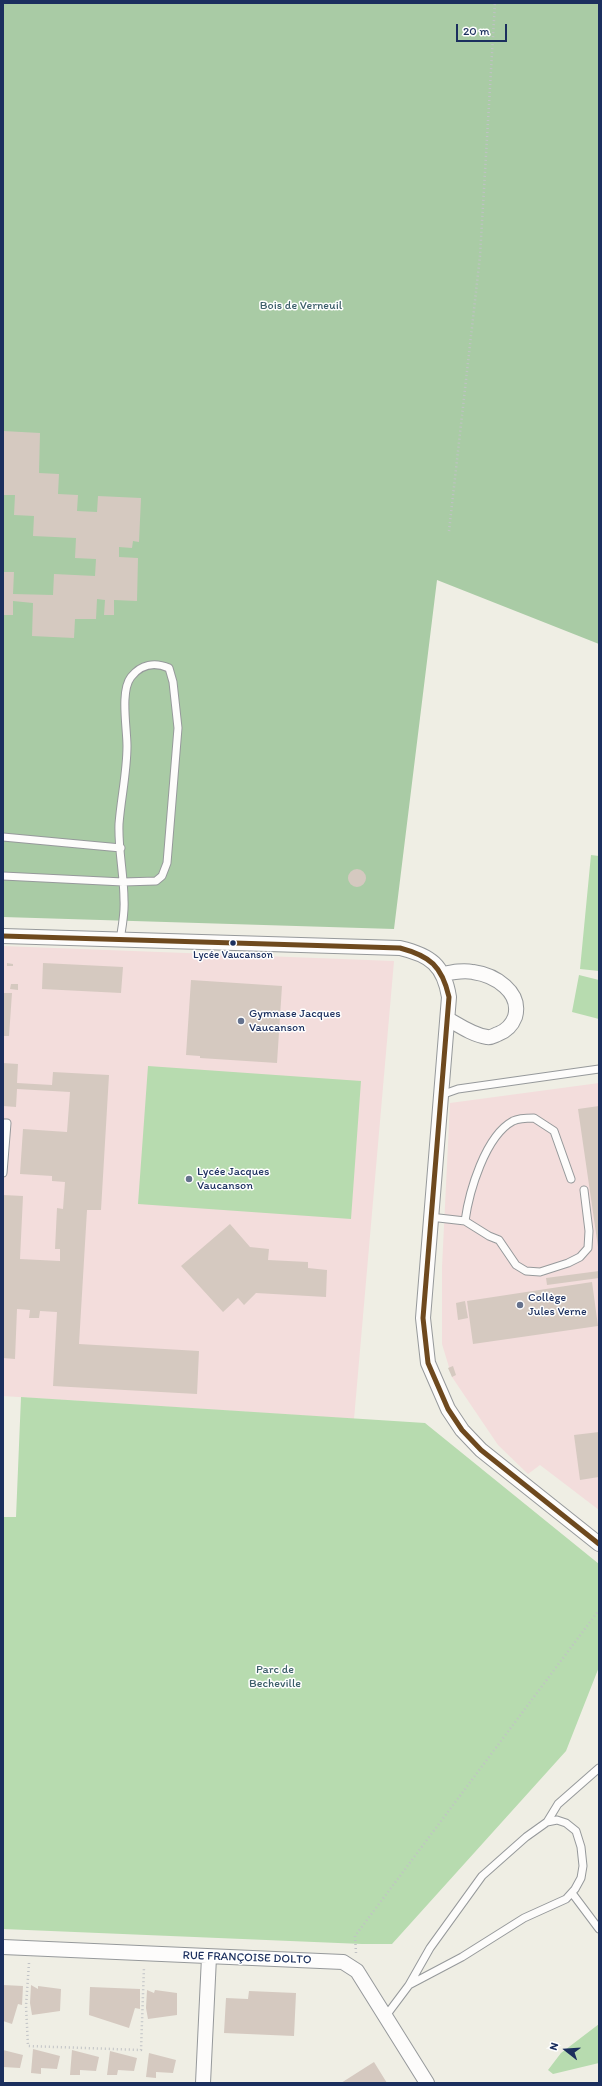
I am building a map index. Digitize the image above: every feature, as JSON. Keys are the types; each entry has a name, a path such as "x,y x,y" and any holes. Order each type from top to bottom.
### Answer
{"street":[{"path":"3,936 400,948 417,952 436,964 443,974 449,997 422,1318 428,1363 448,1409 462,1430 480,1450 599,1544"},
{"path":"443,974 460,971 473,972 503,984 514,997 517,1009 513,1022 504,1032 489,1038 474,1033 448,1019"},
{"name":"RUE FRANÇOISE DOLTO","path":"3,1947 343,1962 356,1971 427,2083"},
{"path":"203,2083 209,1956"}],"lane":[{"path":"3,876 123,882 156,881 162,876 167,863 178,728 173,682 169,668 159,664 144,666 130,678 125,700 127,746 119,826 121,848 123,882 124,902 120,940"},
{"path":"3,837 121,848"},
{"path":"441,1095 458,1089 599,1069"},
{"path":"465,1221 467,1204 474,1182 491,1144 501,1131 513,1121 534,1118 554,1131 571,1179"},
{"path":"3,1123 7,1123 3,1173"},
{"path":"430,1217 465,1221 489,1236 499,1240 516,1265 526,1271 540,1272 553,1269 580,1257 588,1248 589,1231 584,1190"},
{"path":"385,2017 409,1985 430,1948 482,1876 547,1822 558,1804 599,1768"},
{"path":"409,1985 462,1957 524,1918 566,1899 572,1893 581,1878 583,1866 581,1847 576,1831 566,1823 557,1820 547,1822"},
{"path":"572,1893 599,1930"}],"path":[{"path":"449,531 480,256 495,3"},
{"path":"356,1971 355,1936 599,1610"},
{"path":"30,1948 26,2006 28,2046 141,2050 141,2011 145,1954"}],"shaded area":[{"name":"Lycée Jacques Vaucanson","path":"3,946 394,961 354,1419 3,1396"},
{"name":"Collège Jules Verne","path":"599,1083 599,1510 540,1465 528,1474 498,1445 452,1377 442,1344 442,1267 450,1103"}],"green space":[{"name":"Bois de Verneuil","path":"3,3 599,3 599,644 437,580 394,929 3,917"},
{"path":"591,855 599,856 599,971 580,969"},
{"path":"579,975 599,980 599,1019 572,1012"},
{"path":"148,1066 361,1081 351,1219 138,1204"},
{"name":"Parc de Becheville","path":"21,1397 425,1423 599,1564 599,1667 566,1751 392,1944 3,1929 3,1517 16,1517"},
{"path":"599,2024 599,2063 553,2074 548,2070 561,2053"}],"building":[{"path":"3,431 40,433 39,473 59,474 58,494 78,495 77,511 97,512 98,496 141,498 139,542 133,541 132,548 119,547 119,557 138,558 137,601 114,600 114,615 104,615 105,600 97,599 96,619 75,619 74,638 32,636 33,603 13,601 13,615 3,615 3,572 14,572 13,594 53,595 54,574 95,576 96,559 75,558 76,538 33,536 34,516 14,515 15,495 3,495"},
{"path":"357,869 363,872 366,878 363,884 357,887 351,884 348,878 351,872"},
{"path":"7,963 13,964 13,966 7,966"},
{"path":"43,963 123,967 121,993 42,989"},
{"name":"Gymnase Jacques Vaucanson","path":"191,980 282,986 277,1063 200,1058 200,1056 186,1055"},
{"path":"11,984 18,984 18,990 10,989"},
{"path":"3,993 12,993 9,1036 3,1036"},
{"path":"3,1063 18,1064 17,1083 52,1085 53,1072 109,1075 101,1210 87,1210 79,1344 199,1351 197,1394 53,1386 57,1312 40,1311 39,1318 29,1318 30,1310 17,1309 15,1359 3,1358 3,1195 23,1196 20,1259 60,1261 60,1249 55,1249 57,1208 63,1209 65,1182 52,1181 52,1176 20,1174 23,1129 67,1132 70,1092 17,1089 16,1107 3,1106"},
{"path":"599,1106 599,1247 598,1247 578,1109"},
{"path":"230,1224 250,1247 269,1249 268,1260 308,1262 308,1268 327,1270 326,1297 256,1293 244,1305 238,1298 223,1312 181,1266"},
{"path":"599,1271 599,1278 547,1285 546,1278"},
{"path":"592,1282 598,1326 473,1344 467,1301"},
{"path":"465,1301 468,1318 458,1320 456,1303"},
{"path":"453,1366 456,1375 452,1377 448,1368"},
{"path":"599,1432 599,1477 580,1480 574,1435"},
{"path":"3,1985 23,1986 22,2005 18,2004 12,2024 3,2021"},
{"path":"31,1985 38,1989 38,1986 61,1989 60,2011 32,2015 30,2003"},
{"path":"90,1987 140,1989 140,2009 135,2008 129,2028 89,2015"},
{"path":"147,1990 154,1993 155,1990 177,1993 177,2015 148,2019 146,2008"},
{"path":"249,1991 296,1993 294,2036 224,2033 226,1998 248,1999"},
{"path":"33,2049 60,2056 57,2069 41,2068 41,2074 31,2073"},
{"path":"3,2050 23,2055 20,2068 3,2067"},
{"path":"72,2050 99,2057 96,2071 80,2070 80,2075 70,2075"},
{"path":"110,2051 137,2058 134,2071 118,2070 117,2075 107,2075"},
{"path":"149,2053 176,2060 173,2073 156,2072 156,2078 146,2077"},
{"path":"374,2062 387,2083 341,2083"}],"transit line":[{"path":"3,936 400,948 419,955 433,964 443,977 449,997 423,1318 428,1363 448,1409 462,1430 481,1450 599,1544"}],"place":[{"name":"Lycée Vaucanson","path":"233,943"},
{"name":"Gymnase Jacques Vaucanson","path":"241,1021"},
{"name":"Lycée Jacques Vaucanson","path":"189,1179"},
{"name":"Collège Jules Verne","path":"520,1305"}]}
